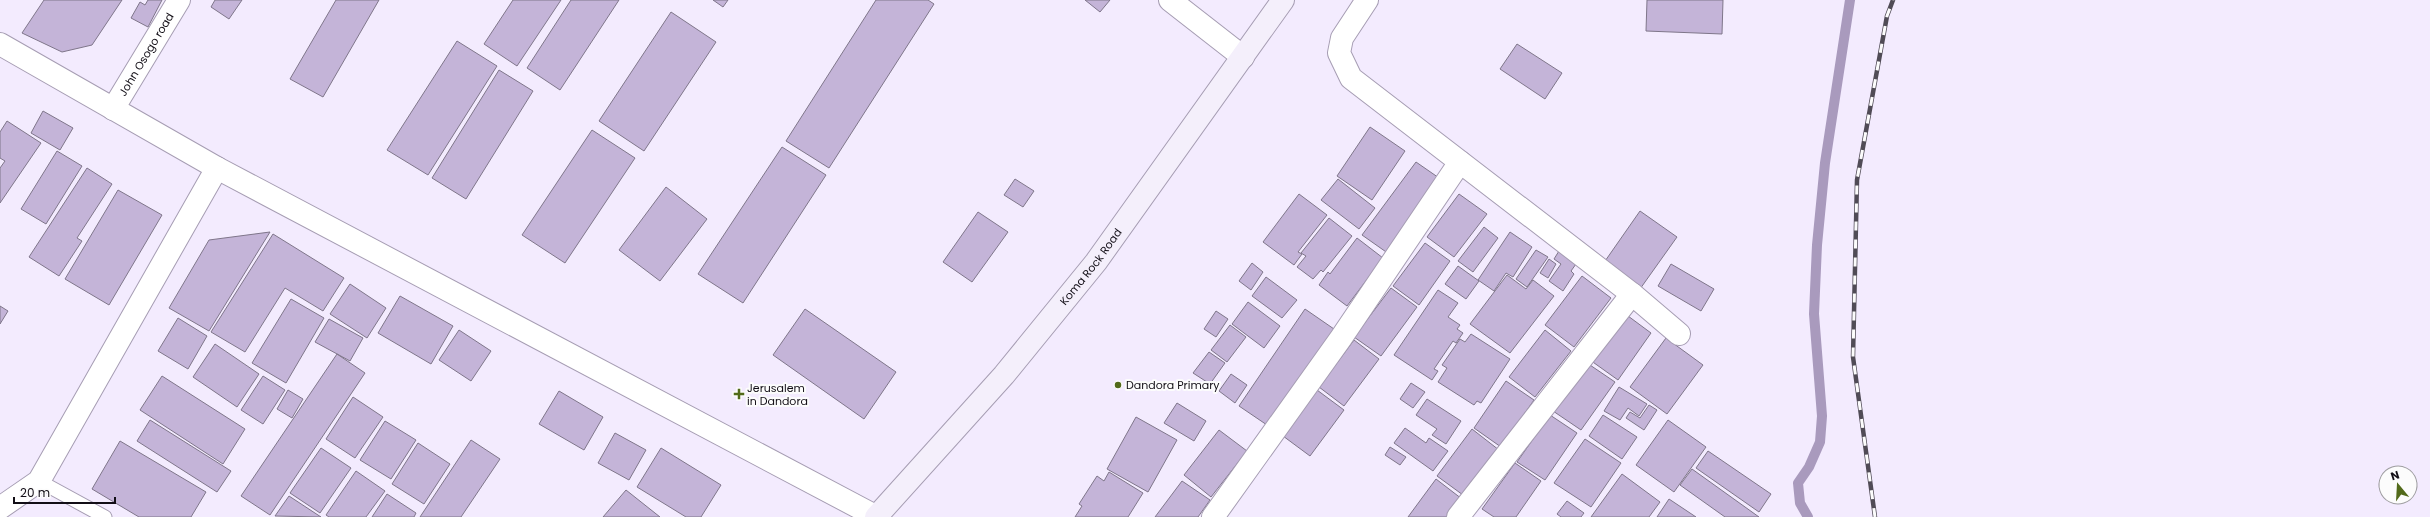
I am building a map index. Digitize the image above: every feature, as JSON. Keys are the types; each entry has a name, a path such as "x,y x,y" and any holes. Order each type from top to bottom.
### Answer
{"main road":[{"name":"Koma Rock Road","path":"877,517 1004,375 1096,262 1283,0"}],"street":[{"name":"John Osogo road","path":"113,109 179,0"},
{"path":"1170,0 1243,57"},
{"path":"1367,0 1342,38 1339,53 1343,65 1351,78 1367,93 1460,162 1632,294 1679,334"},
{"path":"0,44 217,168 877,517"},
{"path":"1213,517 1341,338 1460,162"},
{"path":"0,508 39,481 217,168"},
{"path":"1458,517 1632,294"}],"lane":[{"path":"39,481 105,517"}],"building":[{"path":"44,0 122,0 92,45 62,52 22,33"},
{"path":"148,0 162,0 148,27 131,18 140,2 145,5"},
{"path":"215,0 242,0 229,19 211,7"},
{"path":"336,0 379,0 323,97 290,79"},
{"path":"513,0 561,0 517,66 484,44"},
{"path":"571,0 619,0 560,90 527,68"},
{"path":"713,0 728,0 723,7"},
{"path":"876,0 928,0 934,4 829,168 786,141"},
{"path":"1085,0 1110,0 1100,12"},
{"path":"1647,0 1723,0 1722,34 1646,31"},
{"path":"671,12 716,42 644,151 599,121"},
{"path":"457,41 497,66 428,175 387,150"},
{"path":"1517,44 1562,73 1545,99 1500,69"},
{"path":"499,70 533,91 466,199 432,178"},
{"path":"43,111 73,128 60,150 31,133"},
{"path":"7,121 41,143 0,203 0,168 5,161 0,158 0,132"},
{"path":"1370,127 1405,151 1372,200 1337,176"},
{"path":"592,130 635,158 565,263 522,235"},
{"path":"782,147 826,175 743,303 698,274"},
{"path":"57,151 82,166 46,224 21,209"},
{"path":"1416,162 1442,180 1389,254 1362,235"},
{"path":"87,168 112,184 77,238 82,241 59,276 29,257"},
{"path":"1015,179 1034,191 1023,207 1004,195"},
{"path":"1338,179 1375,208 1359,229 1321,200"},
{"path":"666,187 707,219 660,281 619,250"},
{"path":"118,190 162,215 109,305 65,279"},
{"path":"1299,194 1327,215 1298,252 1302,254 1294,265 1263,242"},
{"path":"1459,194 1487,214 1454,257 1427,237"},
{"path":"1640,211 1677,237 1640,289 1603,264"},
{"path":"978,212 1008,232 972,282 943,262"},
{"path":"1329,218 1352,236 1323,272 1321,270 1313,279 1297,267 1306,256 1301,253"},
{"path":"1484,227 1498,238 1473,272 1458,261"},
{"path":"270,232 209,331 169,308 209,240"},
{"path":"1510,232 1532,247 1513,277 1506,273 1494,291 1478,280"},
{"path":"273,234 344,278 323,311 285,288 245,352 211,332"},
{"path":"1357,238 1383,258 1347,306 1319,285 1328,272 1330,274"},
{"path":"1425,243 1450,261 1419,305 1393,286"},
{"path":"1536,250 1548,257 1527,287 1516,279"},
{"path":"1559,251 1576,264 1571,271 1574,274 1563,291 1549,281 1561,264 1554,259"},
{"path":"1549,259 1556,264 1548,278 1540,273"},
{"path":"1252,263 1263,272 1251,290 1239,281"},
{"path":"1671,264 1714,289 1701,311 1658,286"},
{"path":"1458,266 1479,281 1466,299 1445,284"},
{"path":"1507,275 1526,289 1533,280 1554,296 1510,353 1470,324"},
{"path":"1582,276 1611,298 1574,347 1545,325"},
{"path":"1266,277 1297,300 1282,318 1252,296"},
{"path":"350,284 386,308 367,338 330,314"},
{"path":"1391,288 1417,307 1381,356 1354,337"},
{"path":"1438,290 1458,303 1448,317 1460,325 1457,329 1463,333 1456,343 1453,341 1434,369 1438,371 1432,380 1394,355"},
{"path":"400,296 453,326 431,364 378,333"},
{"path":"291,299 324,318 286,383 252,363"},
{"path":"1248,302 1280,326 1264,348 1232,324"},
{"path":"0,306 8,311 0,324"},
{"path":"805,309 896,372 864,419 773,355"},
{"path":"1305,309 1334,329 1267,425 1239,406"},
{"path":"1216,311 1228,319 1216,337 1204,329"},
{"path":"1624,313 1651,333 1618,380 1590,360"},
{"path":"178,318 207,336 188,369 158,351"},
{"path":"329,319 363,338 350,361 315,342"},
{"path":"1230,325 1246,337 1227,362 1211,350"},
{"path":"459,330 491,351 471,381 439,360"},
{"path":"1545,330 1571,351 1535,397 1509,377"},
{"path":"1471,334 1510,359 1481,403 1477,401 1474,405 1438,382 1447,368 1442,365 1460,339 1465,342"},
{"path":"1666,338 1703,365 1667,414 1630,387"},
{"path":"1354,340 1379,359 1344,406 1319,387"},
{"path":"215,344 259,374 237,407 193,377"},
{"path":"1209,352 1225,363 1210,384 1193,373"},
{"path":"337,354 365,373 270,515 241,496"},
{"path":"1587,363 1615,382 1581,430 1553,411"},
{"path":"1231,374 1247,385 1235,403 1219,391"},
{"path":"162,376 245,429 223,464 140,410"},
{"path":"263,376 285,390 263,424 241,410"},
{"path":"1506,381 1534,400 1501,447 1474,428"},
{"path":"1411,383 1425,392 1413,408 1400,399"},
{"path":"1619,387 1647,404 1639,416 1628,408 1620,420 1604,411"},
{"path":"288,390 303,399 292,418 277,409"},
{"path":"1317,390 1344,410 1310,456 1283,436"},
{"path":"559,391 603,417 584,450 539,424"},
{"path":"353,397 383,417 355,458 326,439"},
{"path":"1427,399 1461,421 1446,444 1432,435 1437,429 1416,415"},
{"path":"1177,403 1206,421 1194,441 1164,423"},
{"path":"1649,405 1657,410 1644,430 1626,418 1630,412 1640,418"},
{"path":"1550,415 1577,433 1545,480 1517,462"},
{"path":"1603,415 1637,437 1622,459 1589,436"},
{"path":"1136,417 1177,440 1148,492 1107,469"},
{"path":"150,420 231,471 217,492 137,441"},
{"path":"1668,420 1706,447 1674,492 1636,465"},
{"path":"385,421 416,440 391,479 360,460"},
{"path":"1405,428 1426,443 1429,438 1448,451 1433,471 1394,443"},
{"path":"1472,429 1499,450 1463,495 1437,476"},
{"path":"1219,430 1247,451 1211,497 1184,475"},
{"path":"615,433 646,450 629,480 598,463"},
{"path":"1585,439 1621,463 1591,507 1554,483"},
{"path":"471,440 500,459 461,517 420,517"},
{"path":"120,441 206,492 191,517 139,517 92,489"},
{"path":"418,443 450,464 424,504 392,484"},
{"path":"1390,447 1406,457 1400,465 1385,455"},
{"path":"321,448 351,468 320,513 290,493"},
{"path":"661,448 721,485 701,517 686,517 637,487"},
{"path":"1708,451 1771,494 1759,512 1696,468"},
{"path":"1515,463 1541,481 1516,517 1494,517 1482,509"},
{"path":"1692,469 1759,517 1725,517 1680,485"},
{"path":"356,471 385,491 366,517 329,517 326,515"},
{"path":"1109,472 1143,493 1128,517 1075,517 1082,506 1079,504 1097,476 1104,481"},
{"path":"1622,474 1660,502 1649,517 1591,517"},
{"path":"1436,479 1462,499 1449,517 1408,517"},
{"path":"1182,481 1210,500 1198,517 1155,517"},
{"path":"626,490 660,517 603,517"},
{"path":"387,494 416,513 414,517 372,517"},
{"path":"289,496 321,517 275,516"},
{"path":"1669,499 1696,517 1657,517"},
{"path":"1567,501 1584,513 1581,517 1561,517 1557,514"}],"waterway":[{"path":"1808,517 1800,503 1798,483 1809,467 1820,442 1822,416 1814,314 1817,245 1825,163 1850,0"}],"railway":[{"path":"1875,517 1853,357 1857,180 1887,16 1893,0"}],"place":[{"name":"Dandora Primary","path":"1118,385"},
{"name":"Jerusalem in Dandora","path":"739,394"}]}
